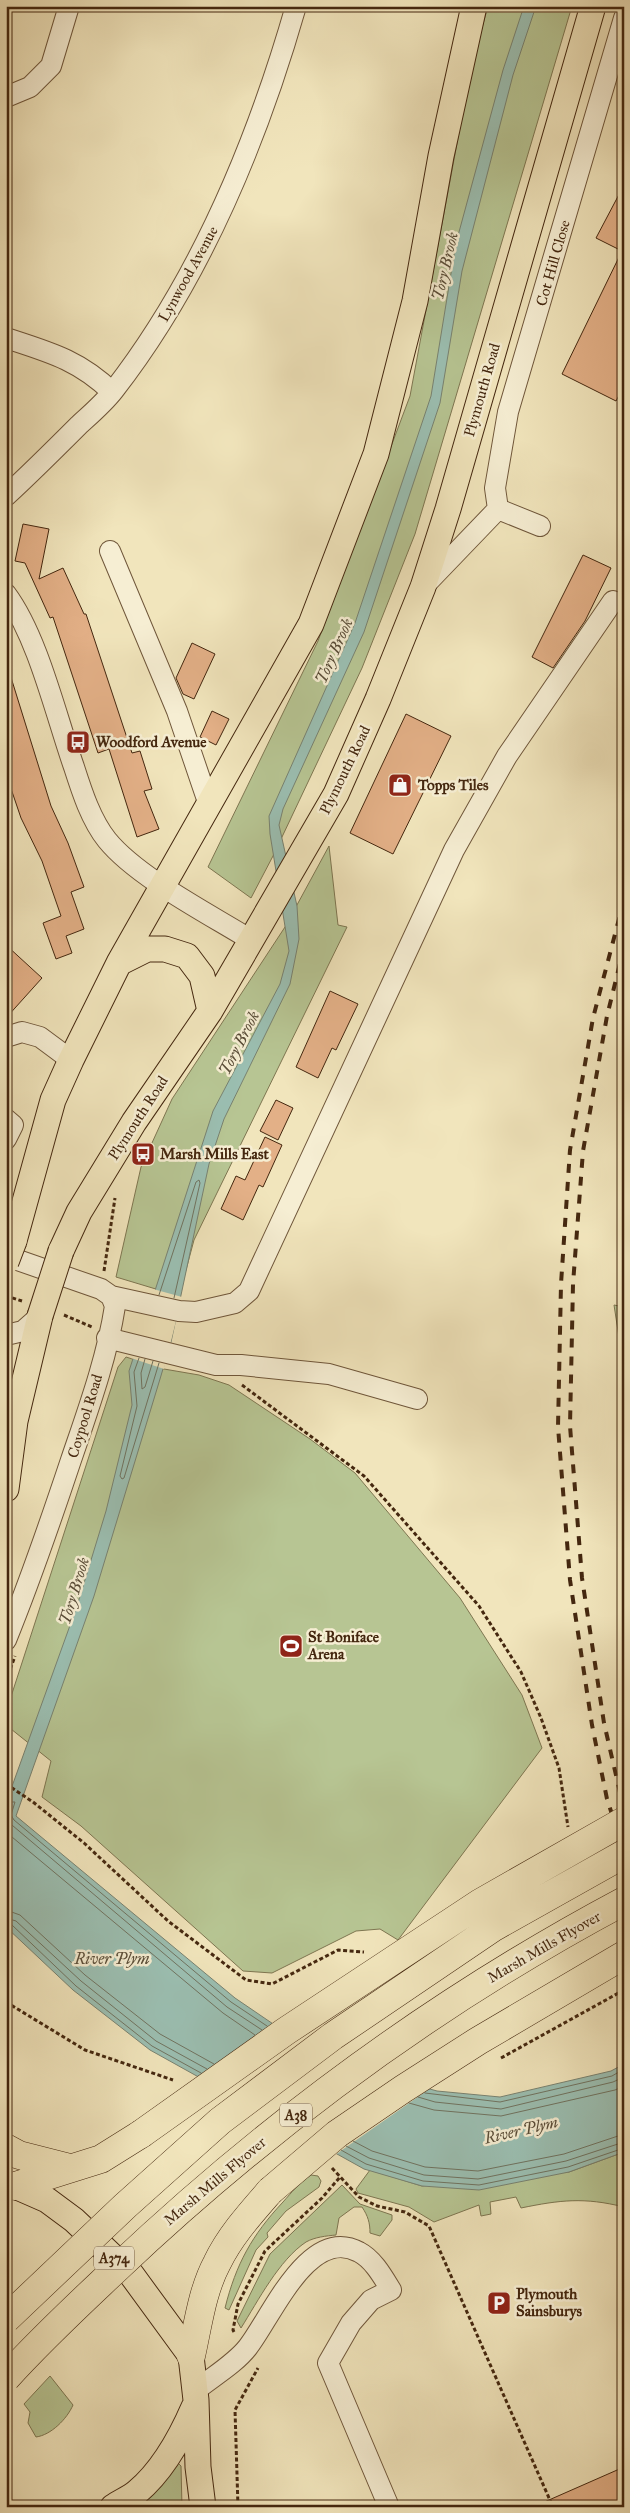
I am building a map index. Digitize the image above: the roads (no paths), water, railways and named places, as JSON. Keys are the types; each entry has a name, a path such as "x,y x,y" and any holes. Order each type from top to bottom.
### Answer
{"highway":[{"path":"10,2185 101,2159 141,2134 286,2031 480,1903 624,1821"},
{"name":"A38","path":"6,2319 125,2206 220,2121 318,2047 494,1927 624,1854"},
{"name":"Marsh Mills Flyover","path":"6,2378 172,2217 270,2134 346,2076 470,1991 624,1901"},
{"name":"A38","path":"191,2356 204,2301 217,2262 239,2226 270,2191 337,2134 403,2089 478,2041 624,1955"},
{"path":"6,2148 19,2156 70,2168"}],"main road":[{"path":"9,1253 51,1108 71,1060 119,963 311,624 376,454 416,302 441,156 474,6"},
{"name":"Plymouth Road","path":"6,1489 15,1421 40,1316 61,1251 79,1212 134,1122 210,1011 336,794 378,699 423,587 460,467 593,6"},
{"path":"119,963 147,949 165,949 187,956 202,976 210,1011"},
{"name":"A374","path":"10,2185 46,2200 74,2220 117,2260 131,2274 191,2356 196,2396 198,2467 203,2507"},
{"path":"113,2507 137,2492 166,2459 183,2432 196,2396"}],"street":[{"path":"6,97 30,87 52,66 69,6"},
{"name":"Lynwood Avenue","path":"6,496 112,392 154,335 220,215 260,118 283,53 296,6"},
{"name":"Cot Hill Close","path":"498,509 495,488 508,412 624,18"},
{"path":"6,338 68,359 95,376 112,392"},
{"path":"423,587 498,509 540,526"},
{"path":"110,550 177,711 209,805"},
{"path":"6,594 16,607 30,639 85,799 107,839 129,862 251,940"},
{"path":"9,1253 106,1292 179,1311 196,1312 235,1303 249,1290 454,850 507,756 613,601"},
{"path":"6,1037 22,1032 40,1037 71,1060"},
{"path":"6,1119 13,1125 6,1139"},
{"name":"Coypool Road","path":"6,1640 82,1430 115,1306 106,1292"},
{"path":"6,1335 22,1331 40,1316"},
{"path":"107,1338 216,1366 241,1365 329,1374 417,1399"},
{"path":"196,2396 247,2348 298,2272 316,2253 336,2246 359,2252 374,2265 391,2290 371,2300 356,2318 328,2363 389,2507"}],"water":[{"name":"River Plym","path":"524,6 536,6 513,75 462,271 440,403 364,632 283,809 279,825 297,906 299,939 290,984 224,1119 209,1164 171,1342 94,1596 16,1816 235,1998 326,2060 437,2091 500,2097 611,2071 624,2064 624,2152 569,2172 479,2190 422,2186 364,2169 150,2050 73,1990 6,1927 6,1803 77,1606 106,1511 132,1405 129,1371 213,1111 280,984 289,951 270,834 269,816 355,623 431,396 456,243 503,70"}],"railway":[{"path":"624,900 593,1018 570,1150 561,1284 558,1427 570,1580 592,1725 607,1799 624,1851"},
{"path":"624,947 607,1016 583,1151 573,1284 570,1426 582,1578 604,1723 624,1810"}],"place":[{"name":"Woodford Avenue","path":"78,742"},
{"name":"Topps Tiles","path":"400,785"},
{"name":"Marsh Mills East","path":"143,1154"},
{"name":"St Boniface Arena","path":"291,1646"},
{"name":"Plymouth Sainsburys","path":"499,2303"}],"water label":[{"name":"Tory Brook","path":"445,266"},
{"name":"Tory Brook","path":"334,651"},
{"name":"Tory Brook","path":"239,1043"},
{"name":"Tory Brook","path":"74,1591"}]}
